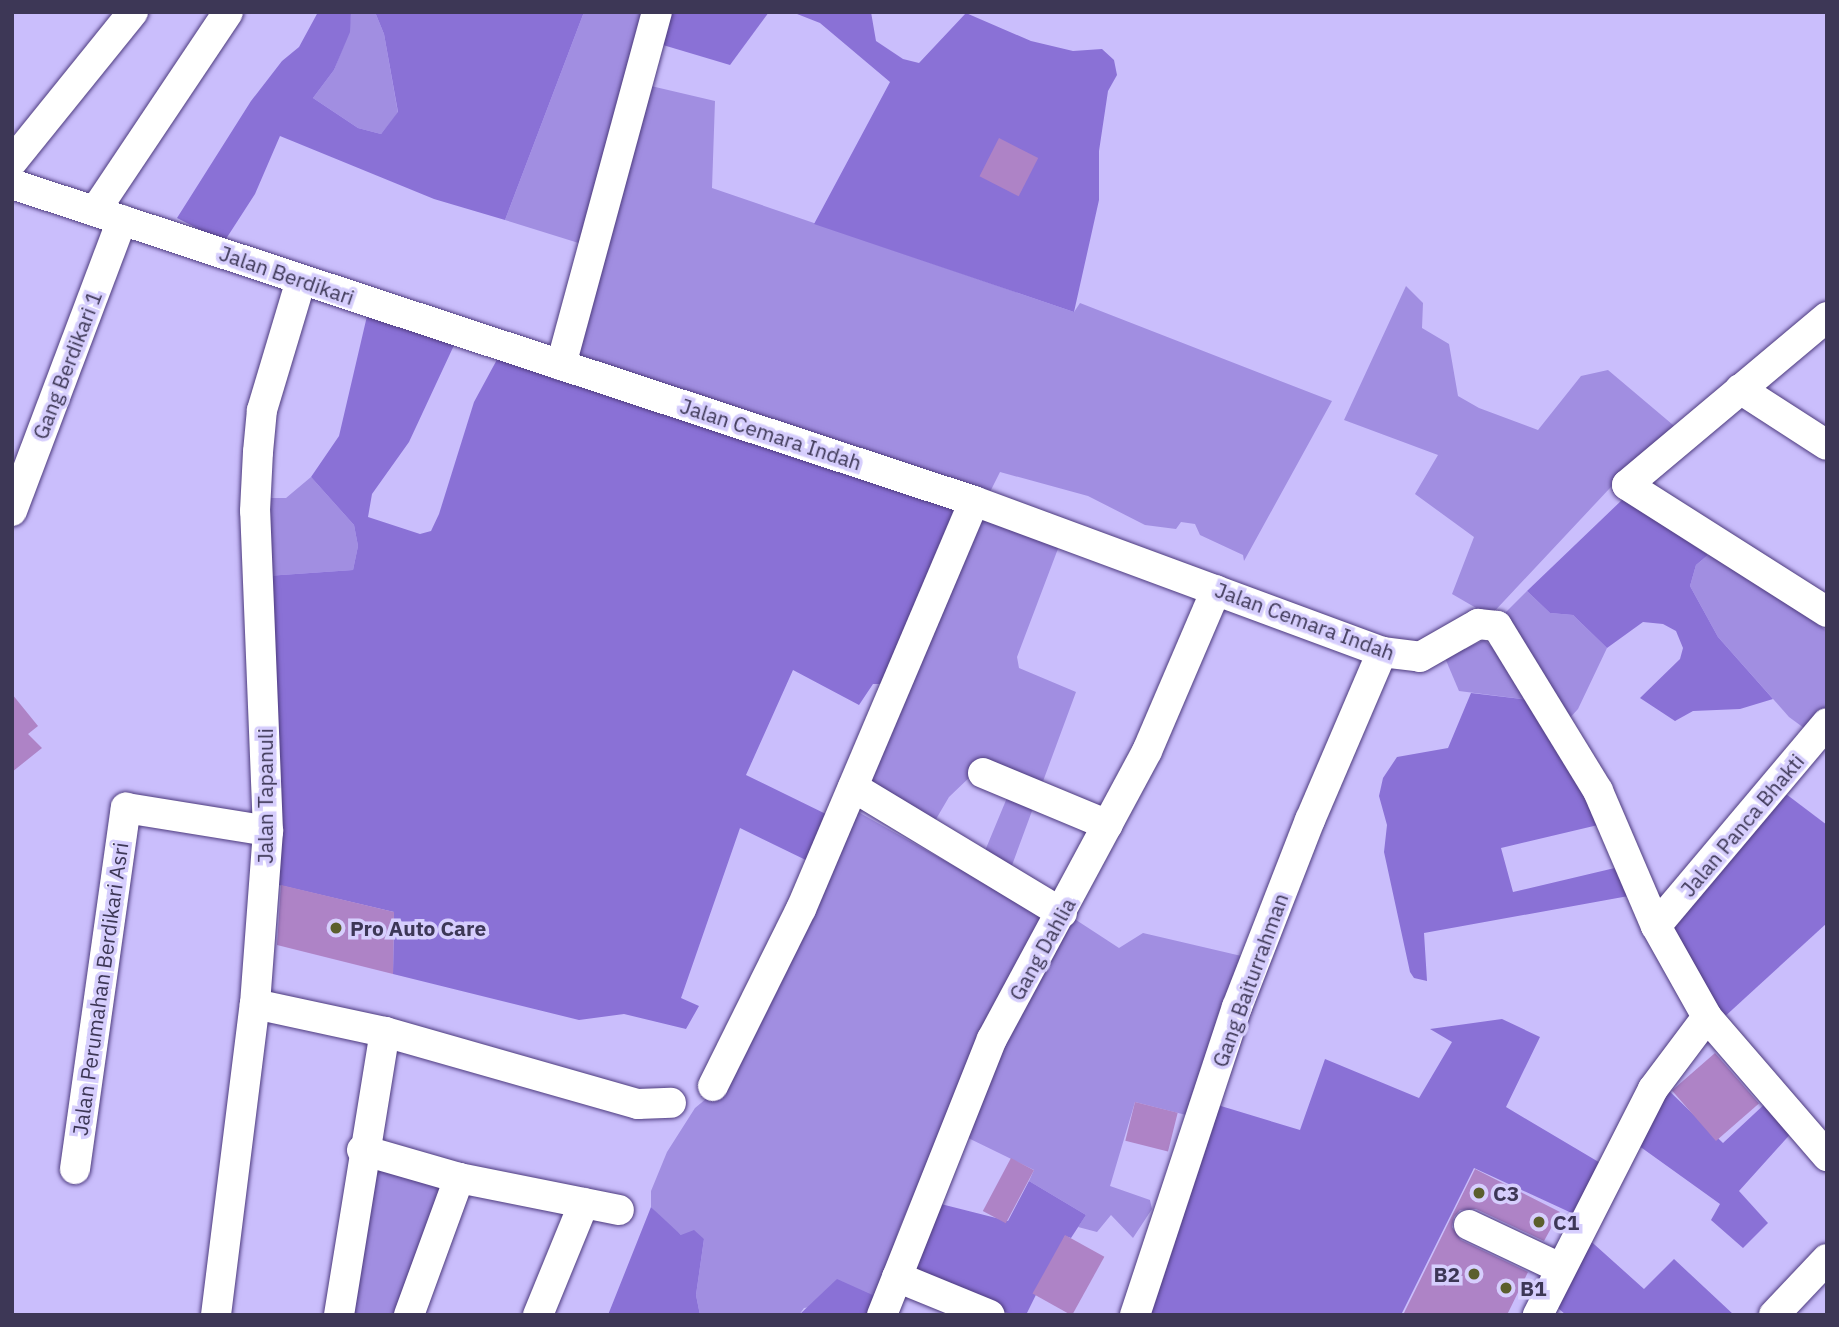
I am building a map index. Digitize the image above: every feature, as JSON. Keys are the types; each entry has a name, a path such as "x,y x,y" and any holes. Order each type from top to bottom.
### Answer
{"street":[{"path":"12,162 133,12"},
{"name":"Gang Berdikari 1","path":"12,511 108,215 228,12"},
{"path":"561,365 657,12"},
{"name":"Jalan Berdikari","path":"12,184 561,365"},
{"name":"Jalan Tapanuli","path":"216,1315 255,1004 268,831 255,511 258,452 262,410 301,280"},
{"path":"1827,317 1628,485 1827,612"},
{"name":"Jalan Cemara Indah","path":"561,365 974,500 1381,652 1420,657 1478,624 1497,626 1598,791 1656,926 1707,1017 1827,1156"},
{"path":"1740,389 1827,445"},
{"path":"713,1086 801,909 974,500"},
{"name":"Gang Dahlia","path":"882,1315 992,1039 1147,751 1216,590"},
{"name":"Gang Baiturrahman","path":"1135,1315 1237,1007 1310,820 1381,652"},
{"name":"Jalan Panca Bhakti","path":"1656,926 1827,723"},
{"path":"984,774 1108,825"},
{"path":"853,787 1062,913"},
{"name":"Jalan Perumahan Berdikari Asri","path":"75,1169 126,808 268,831"},
{"path":"255,1004 385,1032 634,1102 671,1103"},
{"path":"1538,1315 1653,1089 1707,1017"},
{"path":"338,1315 362,1150 385,1032"},
{"path":"362,1150 459,1178 619,1210"},
{"path":"409,1315 459,1178"},
{"path":"538,1315 584,1203"},
{"path":"1469,1225 1560,1268"},
{"path":"1774,1315 1827,1259"},
{"path":"897,1277 990,1315"}],"shaded area":[{"path":"318,12 351,12 350,32 334,70 313,98 358,128 381,134 398,112 384,34 375,12 584,12 505,220 434,199 280,136 255,194 224,242 177,218 251,101 282,61 299,47"},
{"path":"351,12 375,12 384,34 398,113 381,134 358,128 313,98 334,70 349,32"},
{"path":"584,12 646,12 585,245 505,220"},
{"path":"670,12 769,12 730,65 663,45"},
{"path":"792,12 871,12 876,41 903,59 919,63 966,13 1031,41 1073,51 1102,49 1114,60 1117,75 1108,91 1099,151 1099,200 1074,312 814,224 890,82 820,23"},
{"path":"651,86 715,101 712,188 1074,312 1080,303 1332,401 1244,561 1243,555 1200,535 1195,524 1181,522 1176,529 1145,525 1088,496 1000,472 988,496 577,354"},
{"path":"1406,286 1423,303 1422,328 1449,344 1458,396 1479,408 1538,430 1581,376 1608,370 1679,430 1625,472 1490,616 1452,594 1474,537 1415,494 1438,455 1344,420"},
{"path":"367,316 456,341 409,442 372,494 368,517 420,534 431,531 439,514 474,402 500,354 963,512 891,684 873,684 859,705 793,670 746,775 832,817 814,864 740,828 681,998 699,1006 686,1029 624,1014 579,1020 393,974 394,912 279,885 279,745 267,576 353,570 358,546 354,525 311,477 339,436"},
{"path":"311,477 354,525 358,546 353,570 267,576 261,498 286,498"},
{"path":"1623,499 1708,555 1696,565 1690,586 1718,637 1773,699 1740,709 1693,711 1675,721 1640,698 1680,659 1683,648 1676,631 1663,624 1643,622 1607,648 1573,615 1550,613 1527,591"},
{"path":"980,515 1059,546 1017,657 1019,668 1076,692 1008,876 982,858 1009,793 973,774 949,797 932,826 868,782"},
{"path":"1708,555 1727,561 1827,631 1827,707 1808,731 1789,717 1718,637 1690,586 1696,565"},
{"path":"1527,591 1550,613 1573,615 1607,648 1578,709 1566,722 1497,621"},
{"path":"1484,640 1496,650 1530,700 1459,691 1445,658"},
{"path":"1471,693 1530,700 1571,766 1598,825 1501,848 1513,892 1619,867 1634,895 1424,933 1427,981 1414,978 1410,972 1384,852 1387,825 1379,796 1383,778 1397,757 1448,748"},
{"path":"1782,791 1827,825 1827,923 1721,1020 1668,926"},
{"path":"844,804 1048,919 943,1126 899,1229 877,1297 804,1308 799,1315 700,1315 696,1295 704,1239 681,1235 666,1223 651,1207 651,1191 667,1152 695,1108 719,1088"},
{"path":"1070,916 1119,948 1143,933 1250,958 1194,1117 1135,1102 1110,1186 1150,1200 1152,1209 1133,1238 1111,1215 1097,1232 1078,1227 1086,1215 1029,1181 1034,1170 960,1134"},
{"path":"1502,1019 1540,1037 1506,1107 1602,1164 1576,1215 1474,1168 1401,1315 1139,1315 1211,1103 1300,1130 1325,1059 1419,1098 1452,1042 1430,1029"},
{"path":"1664,1086 1723,1143 1769,1100 1794,1130 1739,1191 1768,1223 1743,1248 1711,1220 1720,1204 1635,1143"},
{"path":"367,1168 448,1186 402,1315 345,1315"},
{"path":"1029,1181 1086,1215 1071,1238 1065,1236 1026,1315 1013,1315 906,1275 933,1202 1008,1221"},
{"path":"651,1207 681,1235 694,1230 704,1239 696,1295 700,1315 608,1315"},
{"path":"1585,1236 1644,1289 1674,1259 1734,1315 1566,1315 1551,1302"},
{"path":"837,1279 877,1297 871,1315 799,1315"}],"building":[{"path":"999,138 1038,158 1019,196 979,176"},
{"path":"12,694 38,726 28,734 42,748 12,772"},
{"name":"Pro Auto Care","path":"281,885 394,912 393,974 277,945"},
{"path":"1715,1053 1759,1104 1716,1141 1672,1090"},
{"path":"1135,1102 1178,1113 1168,1151 1125,1141"},
{"path":"1011,1158 1034,1170 1006,1223 983,1211"},
{"path":"1475,1169 1560,1212 1544,1241 1476,1209 1460,1210 1454,1217 1452,1227 1461,1240 1528,1272 1507,1315 1403,1315"},
{"path":"1065,1235 1104,1257 1072,1315 1033,1294"}],"place":[{"name":"Pro Auto Care","path":"336,928"},
{"name":"C3","path":"1479,1193"},
{"name":"C1","path":"1539,1222"},
{"name":"B2","path":"1474,1274"},
{"name":"B1","path":"1506,1288"}]}
